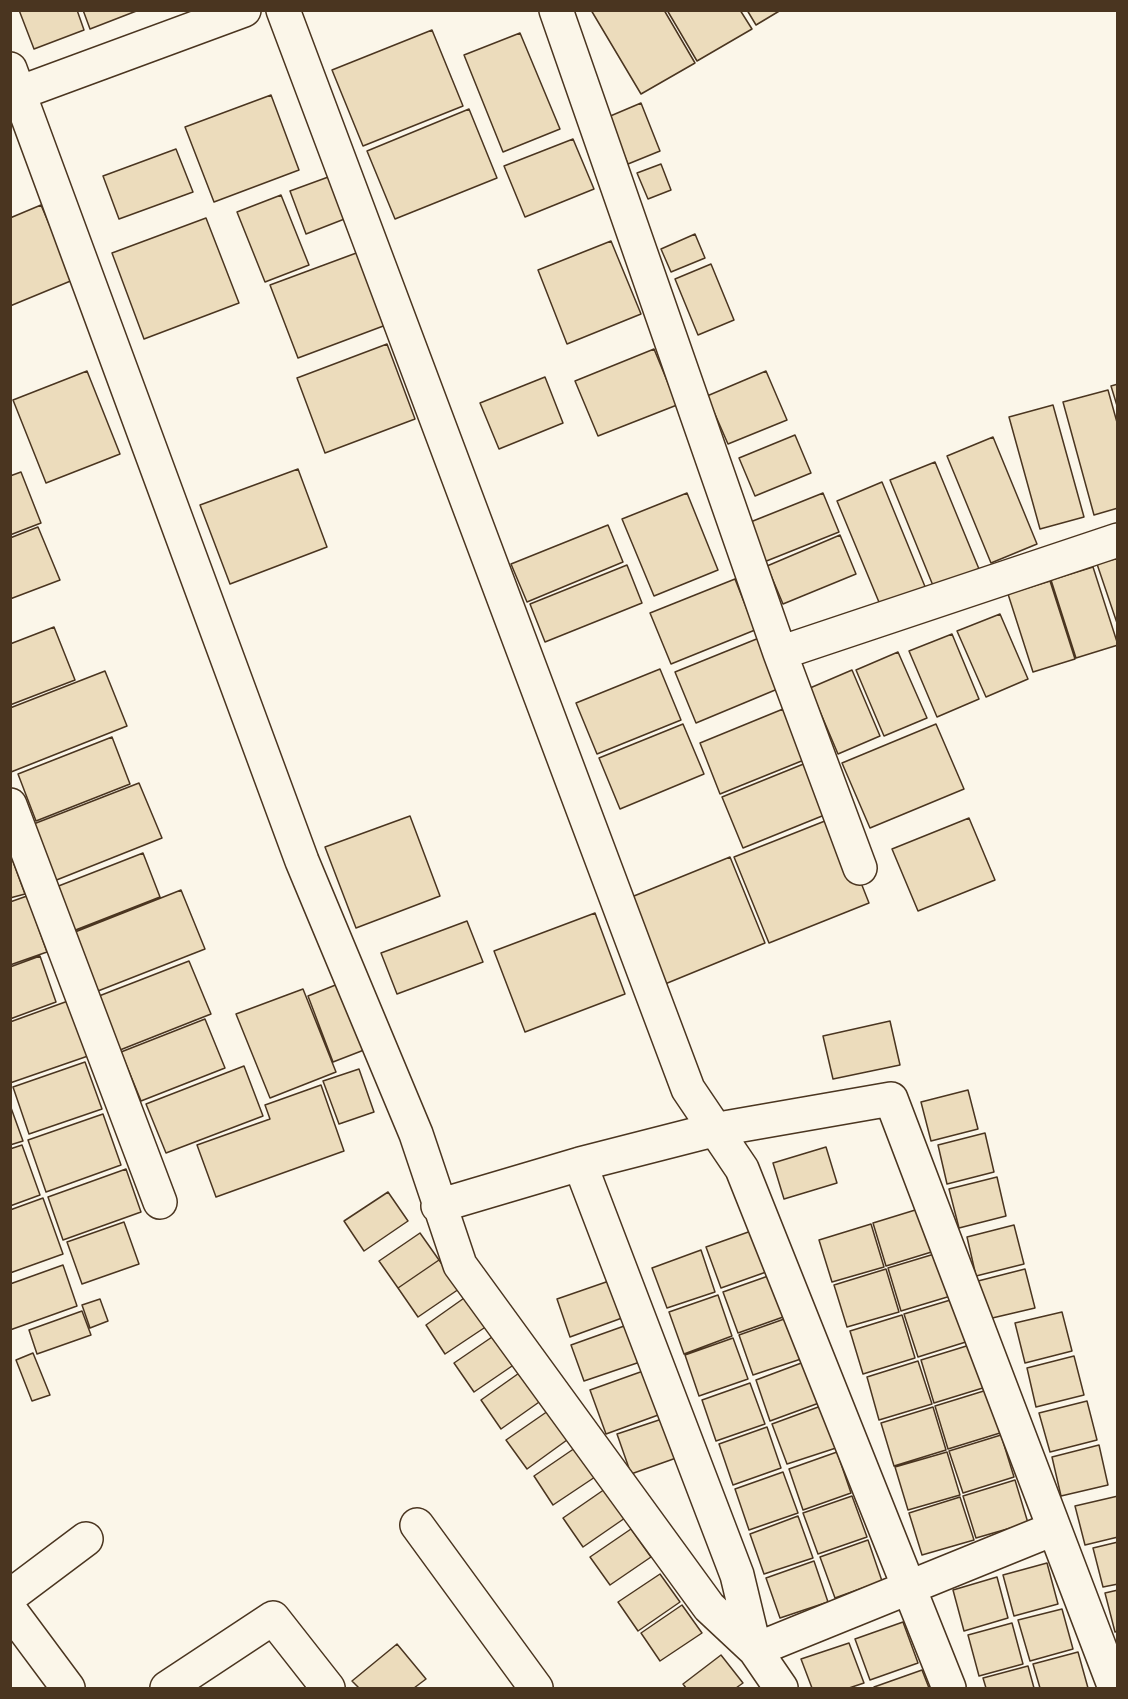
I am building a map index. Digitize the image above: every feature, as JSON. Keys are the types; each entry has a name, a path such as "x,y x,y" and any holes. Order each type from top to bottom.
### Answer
{"street":[{"path":"244,10 15,81 302,861 416,1134 438,1206 460,1265 709,1607 755,1650 781,1689"},
{"path":"283,10 688,1089 713,1130 742,1169 949,1689"},
{"path":"556,10 780,653 860,868"},
{"path":"780,653 1118,540"},
{"path":"10,805 160,1202"},
{"path":"438,1206 580,1164 713,1130 891,1099 1115,1689"},
{"path":"580,1164 737,1575 755,1650"},
{"path":"417,1525 536,1689"},
{"path":"755,1650 1053,1529"},
{"path":"10,1596 86,1539"},
{"path":"10,1610 68,1689"},
{"path":"167,1689 273,1618 328,1689"}],"building":[{"path":"19,10 77,10 84,30 34,49"},
{"path":"83,10 139,10 90,29"},
{"path":"591,10 664,10 695,63 641,94"},
{"path":"667,10 740,10 752,29 697,61"},
{"path":"747,10 781,10 756,25"},
{"path":"432,30 463,106 363,146 332,70"},
{"path":"520,33 560,129 503,152 464,55"},
{"path":"271,95 299,170 214,202 185,127"},
{"path":"641,103 660,151 628,164 608,117"},
{"path":"469,109 497,178 395,219 367,151"},
{"path":"573,139 594,189 525,217 504,166"},
{"path":"176,149 193,192 119,219 103,176"},
{"path":"661,164 671,190 648,199 637,173"},
{"path":"331,176 347,218 306,234 290,191"},
{"path":"281,195 309,265 265,282 237,212"},
{"path":"41,205 73,280 10,306 10,218"},
{"path":"206,218 239,303 144,339 112,253"},
{"path":"695,234 705,258 671,272 661,249"},
{"path":"611,241 641,314 567,344 538,270"},
{"path":"359,252 386,325 298,358 270,285"},
{"path":"711,264 734,320 698,335 675,279"},
{"path":"387,344 415,419 325,453 297,378"},
{"path":"654,349 677,405 598,436 575,381"},
{"path":"87,371 120,454 46,483 13,400"},
{"path":"766,371 787,420 728,444 707,396"},
{"path":"545,377 563,423 499,449 480,403"},
{"path":"1118,384 1118,409 1111,386"},
{"path":"1108,390 1118,426 1118,508 1094,515 1063,402"},
{"path":"1053,405 1084,517 1040,529 1009,417"},
{"path":"795,435 811,473 755,496 739,458"},
{"path":"993,437 1037,544 991,563 947,456"},
{"path":"935,462 979,569 934,588 890,480"},
{"path":"298,469 327,547 230,584 200,505"},
{"path":"21,472 41,523 10,535 10,476"},
{"path":"882,482 926,589 881,607 837,501"},
{"path":"687,493 718,570 654,596 622,519"},
{"path":"823,493 839,532 764,562 748,523"},
{"path":"608,525 623,562 527,602 511,564"},
{"path":"38,527 60,580 10,599 10,538"},
{"path":"840,535 856,574 783,604 767,566"},
{"path":"1118,558 1118,626 1097,564"},
{"path":"627,565 642,603 545,642 530,604"},
{"path":"1093,567 1118,645 1076,658 1051,580"},
{"path":"735,579 755,630 671,664 650,613"},
{"path":"1050,581 1075,659 1033,672 1008,594"},
{"path":"1000,614 1028,679 986,697 957,631"},
{"path":"54,627 75,680 10,705 10,644"},
{"path":"952,634 979,699 937,717 909,651"},
{"path":"759,638 780,688 696,723 675,672"},
{"path":"898,652 927,718 884,736 856,670"},
{"path":"660,669 681,720 597,754 576,703"},
{"path":"852,670 880,736 838,754 810,688"},
{"path":"105,671 127,726 11,772 10,708"},
{"path":"783,709 804,760 720,794 700,743"},
{"path":"683,724 704,774 620,809 599,758"},
{"path":"936,724 964,789 870,828 842,763"},
{"path":"112,737 130,784 36,821 18,774"},
{"path":"806,763 827,814 743,848 722,797"},
{"path":"139,783 162,838 54,881 31,825"},
{"path":"410,816 440,896 356,928 325,847"},
{"path":"835,817 869,903 769,943 734,857"},
{"path":"969,818 995,880 918,911 892,849"},
{"path":"10,853 25,894 10,898"},
{"path":"143,853 160,897 73,931 56,887"},
{"path":"730,857 765,943 665,984 629,898"},
{"path":"181,890 205,949 98,991 75,932"},
{"path":"27,896 47,952 10,965 10,902"},
{"path":"595,913 625,994 525,1032 494,951"},
{"path":"467,921 483,962 397,994 381,953"},
{"path":"40,956 56,1002 10,1019 10,967"},
{"path":"189,961 211,1014 120,1050 99,996"},
{"path":"338,984 364,1050 333,1062 308,996"},
{"path":"303,989 336,1072 270,1098 236,1014"},
{"path":"68,1001 88,1056 10,1083 10,1022"},
{"path":"205,1019 225,1068 141,1101 121,1052"},
{"path":"890,1021 900,1065 833,1079 823,1036"},
{"path":"85,1062 102,1109 29,1134 13,1087"},
{"path":"244,1066 263,1116 166,1153 146,1104"},
{"path":"359,1069 374,1112 339,1124 323,1081"},
{"path":"321,1085 344,1151 216,1197 197,1145 270,1119 265,1105"},
{"path":"968,1090 978,1129 931,1141 921,1102"},
{"path":"10,1105 23,1141 10,1145"},
{"path":"103,1114 121,1165 46,1192 28,1140"},
{"path":"985,1133 994,1172 947,1184 938,1145"},
{"path":"22,1145 40,1195 10,1206 10,1149"},
{"path":"826,1147 837,1183 784,1199 773,1163"},
{"path":"126,1169 141,1212 63,1240 48,1197"},
{"path":"997,1177 1006,1216 959,1228 949,1189"},
{"path":"388,1192 408,1221 364,1251 344,1221"},
{"path":"43,1198 63,1254 10,1273 10,1210"},
{"path":"925,1207 938,1250 886,1266 873,1223"},
{"path":"124,1222 139,1264 82,1284 67,1242"},
{"path":"871,1224 884,1267 832,1282 819,1240"},
{"path":"1014,1225 1024,1264 976,1276 967,1237"},
{"path":"754,1230 769,1271 721,1288 706,1247"},
{"path":"420,1233 439,1260 398,1288 379,1261"},
{"path":"701,1250 715,1292 667,1308 652,1268"},
{"path":"941,1252 954,1295 901,1311 888,1268"},
{"path":"439,1260 459,1289 418,1317 398,1288"},
{"path":"63,1265 77,1306 10,1330 10,1284"},
{"path":"886,1269 899,1312 847,1327 834,1285"},
{"path":"1025,1269 1035,1308 988,1319 978,1281"},
{"path":"771,1275 786,1316 738,1333 723,1292"},
{"path":"609,1281 622,1318 570,1337 557,1299"},
{"path":"718,1295 732,1336 684,1354 669,1312"},
{"path":"467,1296 487,1326 445,1354 426,1325"},
{"path":"957,1298 969,1341 918,1357 904,1314"},
{"path":"100,1299 108,1321 90,1328 82,1305"},
{"path":"82,1311 91,1335 37,1354 29,1330"},
{"path":"1062,1312 1072,1351 1025,1363 1015,1323"},
{"path":"902,1315 915,1358 863,1374 850,1331"},
{"path":"787,1318 801,1359 753,1375 739,1335"},
{"path":"627,1325 640,1362 584,1381 571,1345"},
{"path":"495,1335 515,1364 474,1392 454,1363"},
{"path":"733,1338 748,1379 699,1396 685,1355"},
{"path":"973,1344 986,1387 934,1403 921,1360"},
{"path":"33,1353 50,1395 32,1401 16,1360"},
{"path":"1074,1356 1084,1395 1036,1407 1027,1368"},
{"path":"918,1361 932,1404 879,1420 867,1377"},
{"path":"804,1362 819,1403 770,1421 756,1380"},
{"path":"646,1370 661,1414 606,1434 590,1390"},
{"path":"522,1371 542,1400 501,1429 481,1400"},
{"path":"750,1383 765,1424 716,1441 702,1400"},
{"path":"987,1390 1000,1433 948,1449 935,1406"},
{"path":"1087,1401 1097,1440 1050,1452 1039,1413"},
{"path":"821,1406 836,1448 787,1464 772,1424"},
{"path":"933,1407 946,1450 894,1466 881,1423"},
{"path":"548,1411 567,1440 527,1469 506,1440"},
{"path":"665,1418 679,1457 631,1474 617,1434"},
{"path":"767,1427 781,1468 733,1485 719,1444"},
{"path":"1001,1435 1014,1477 963,1493 949,1451"},
{"path":"1099,1445 1108,1485 1061,1496 1052,1457"},
{"path":"575,1448 595,1477 553,1505 534,1476"},
{"path":"837,1452 851,1493 803,1510 789,1469"},
{"path":"947,1452 960,1495 908,1510 895,1467"},
{"path":"783,1472 798,1513 749,1530 735,1489"},
{"path":"1015,1480 1028,1523 976,1538 963,1496"},
{"path":"605,1489 625,1518 583,1547 563,1518"},
{"path":"852,1496 867,1537 818,1554 803,1513"},
{"path":"1118,1496 1118,1537 1085,1545 1075,1506"},
{"path":"960,1497 974,1540 922,1555 909,1513"},
{"path":"798,1516 813,1558 764,1574 750,1534"},
{"path":"631,1529 651,1557 610,1585 590,1557"},
{"path":"868,1540 882,1581 835,1598 820,1557"},
{"path":"1118,1542 1118,1584 1103,1587 1093,1548"},
{"path":"814,1561 828,1602 780,1618 766,1578"},
{"path":"1047,1563 1058,1604 1014,1616 1003,1575"},
{"path":"660,1574 680,1602 638,1631 618,1602"},
{"path":"997,1577 1008,1618 964,1631 953,1590"},
{"path":"1118,1590 1118,1631 1115,1632 1105,1593"},
{"path":"682,1605 702,1633 660,1661 641,1633"},
{"path":"1062,1609 1073,1649 1030,1661 1018,1620"},
{"path":"903,1622 918,1663 870,1680 855,1639"},
{"path":"1012,1623 1023,1664 979,1676 968,1635"},
{"path":"849,1643 864,1683 849,1688 812,1688 801,1659"},
{"path":"397,1644 426,1679 414,1688 359,1688 352,1681"},
{"path":"1078,1652 1088,1688 1040,1688 1033,1664"},
{"path":"721,1655 743,1683 736,1688 686,1688 683,1684"},
{"path":"1028,1666 1034,1688 986,1688 983,1678"},
{"path":"922,1670 929,1688 874,1688 874,1687"}]}
